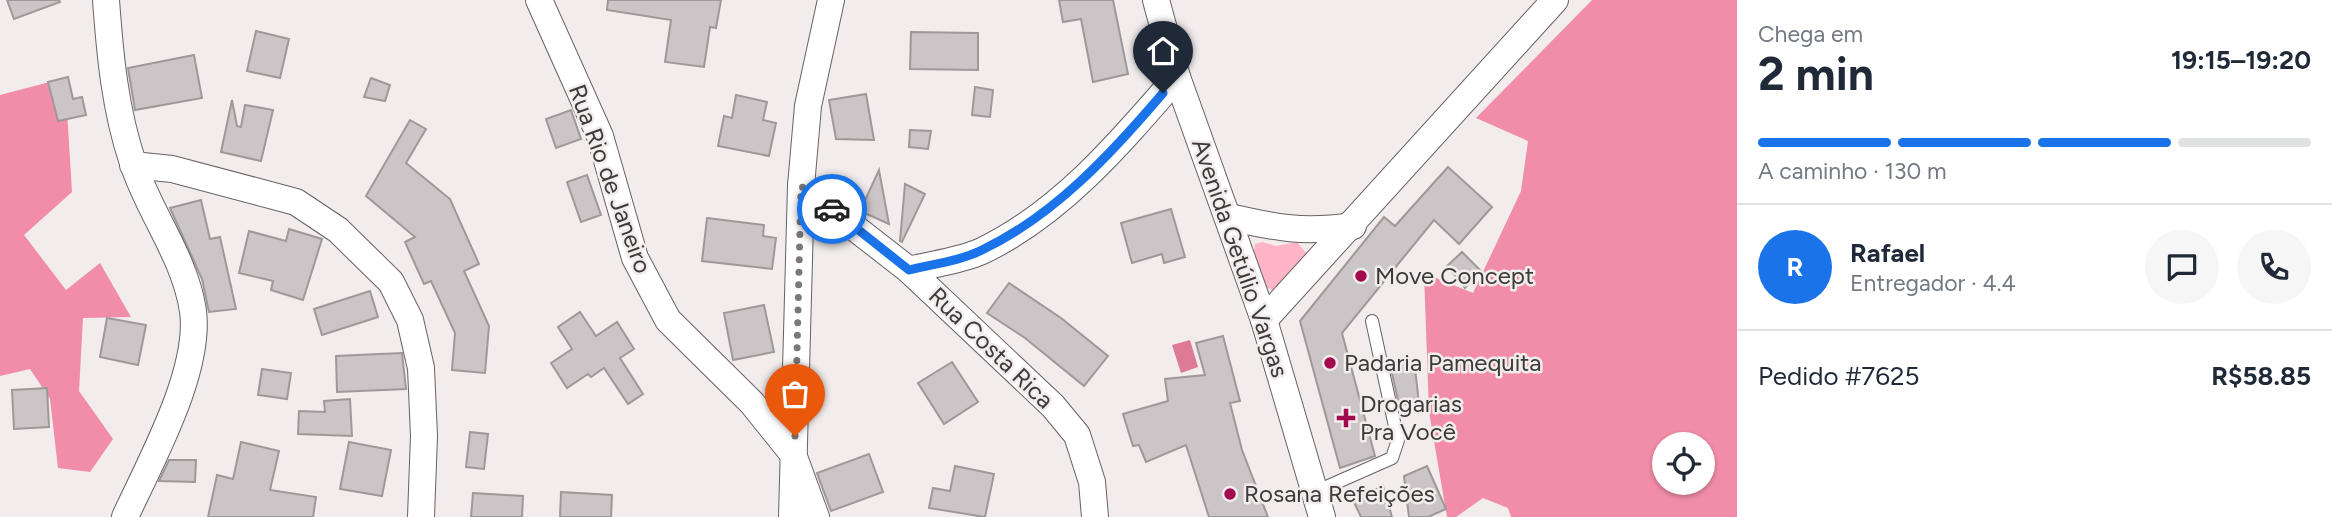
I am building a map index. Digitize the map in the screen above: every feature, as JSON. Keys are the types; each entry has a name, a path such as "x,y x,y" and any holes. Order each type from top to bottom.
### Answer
{"street":[{"path":"106,0 110,61 133,165 179,263 193,312 189,364 174,409 125,517"},
{"name":"Rua Rio de Janeiro","path":"538,0 600,136 635,258 668,320 752,403 793,454 816,517"},
{"path":"792,517 801,186 808,106 831,0"},
{"name":"Avenida Getúlio Vargas","path":"1156,0 1177,77 1264,320 1322,517"},
{"path":"1264,320 1353,226 1555,0"},
{"path":"909,270 979,252 1019,230 1062,196 1122,141 1177,77"},
{"path":"133,165 184,172 296,202 338,230 391,282 410,320 421,368 424,436 421,517"},
{"name":"Rua Costa Rica","path":"801,186 909,270 1035,388 1077,435 1092,482 1095,517"},
{"path":"1229,217 1284,230 1353,226"}],"lane":[{"path":"1315,492 1392,458 1396,452 1398,440 1372,321"}],"shaded area":[{"path":"1592,0 1737,0 1737,517 1511,517 1508,508 1483,498 1456,517 1447,517 1429,412 1424,273 1473,293 1521,191 1528,141 1476,118"},
{"path":"65,78 72,192 24,235 66,290 100,263 131,317 83,318 79,391 113,439 90,472 58,468 50,399 30,369 0,376 0,95"},
{"path":"1262,242 1276,246 1297,242 1307,254 1282,288 1272,290 1264,286 1254,251 1255,244"},
{"path":"1190,340 1198,367 1181,373 1172,345"}],"building":[{"path":"7,0 59,0 60,2 14,19"},
{"path":"608,0 721,0 716,28 710,27 704,67 665,62 671,20 607,10"},
{"path":"1059,0 1113,0 1128,74 1093,82 1081,19 1063,22"},
{"path":"256,31 289,39 280,78 247,71"},
{"path":"911,32 978,33 978,70 910,69"},
{"path":"194,55 202,98 135,110 128,68"},
{"path":"68,77 73,99 82,97 86,115 58,121 48,82"},
{"path":"371,78 390,85 385,101 364,97"},
{"path":"975,87 993,90 990,117 972,115"},
{"path":"866,94 874,140 836,139 829,100"},
{"path":"736,95 767,102 763,120 776,123 769,156 718,146 724,116 732,118"},
{"path":"232,100 237,126 241,127 245,105 273,110 261,161 221,152"},
{"path":"571,110 581,139 556,148 546,119"},
{"path":"410,120 426,129 406,163 450,199 479,264 464,271 489,326 485,373 452,370 455,333 431,281 424,284 405,242 415,237 366,196"},
{"path":"910,130 931,131 928,149 909,147"},
{"path":"1448,167 1492,207 1459,244 1434,220 1342,333 1375,456 1340,468 1300,321 1384,217 1395,226"},
{"path":"879,170 889,224 860,211"},
{"path":"587,175 601,215 581,222 567,182"},
{"path":"905,184 925,194 902,242 900,241"},
{"path":"201,200 210,239 220,237 236,309 209,312 202,279 170,208"},
{"path":"1171,209 1185,257 1164,263 1162,254 1132,263 1121,223"},
{"path":"707,218 764,225 763,236 776,238 772,269 702,261"},
{"path":"289,229 322,239 303,300 271,290 273,281 239,273 249,231 286,241"},
{"path":"1462,252 1481,271 1465,288 1447,266"},
{"path":"1009,283 1061,318 1108,356 1084,386 1025,338 987,313"},
{"path":"370,291 378,317 322,335 314,309"},
{"path":"764,305 774,352 733,360 724,313"},
{"path":"580,312 596,336 617,322 634,349 620,358 643,394 628,404 604,368 591,377 588,374 567,388 551,363 572,349 558,327"},
{"path":"107,318 146,325 138,365 100,357"},
{"path":"1223,336 1240,401 1230,403 1242,450 1268,517 1209,517 1186,445 1146,462 1139,445 1133,446 1123,414 1168,401 1165,379 1205,375 1196,343"},
{"path":"402,353 406,389 337,392 336,356"},
{"path":"1414,360 1419,403 1399,405 1390,364"},
{"path":"952,362 978,402 944,424 918,383"},
{"path":"262,369 291,373 287,399 258,395"},
{"path":"47,388 49,427 14,429 12,390"},
{"path":"350,399 352,436 298,434 299,411 325,412 324,401"},
{"path":"470,432 488,434 484,469 466,467"},
{"path":"241,442 279,451 270,490 316,497 313,517 208,517 217,475 233,479"},
{"path":"349,442 391,450 382,496 340,489"},
{"path":"869,454 883,492 831,511 817,473"},
{"path":"169,460 196,460 195,482 159,481"},
{"path":"955,466 994,474 985,517 929,508 933,488 950,491"},
{"path":"1427,466 1446,509 1428,517 1409,517 1404,476"},
{"path":"1383,486 1392,517 1361,517 1353,500"},
{"path":"561,492 612,495 611,517 560,517"},
{"path":"473,493 523,496 522,517 471,517"}],"way so far":[{"path":"795,436 801,186 832,209"}],"place":[{"name":"Move Concept","path":"1361,276"},
{"name":"Padaria Pamequita","path":"1330,363"},
{"name":"Drogarias Pra Você","path":"1346,418"},
{"name":"Rosana Refeições","path":"1230,494"}],"route":[{"path":"832,209 909,270 979,252 1019,230 1062,196 1122,141 1163,93"}]}
